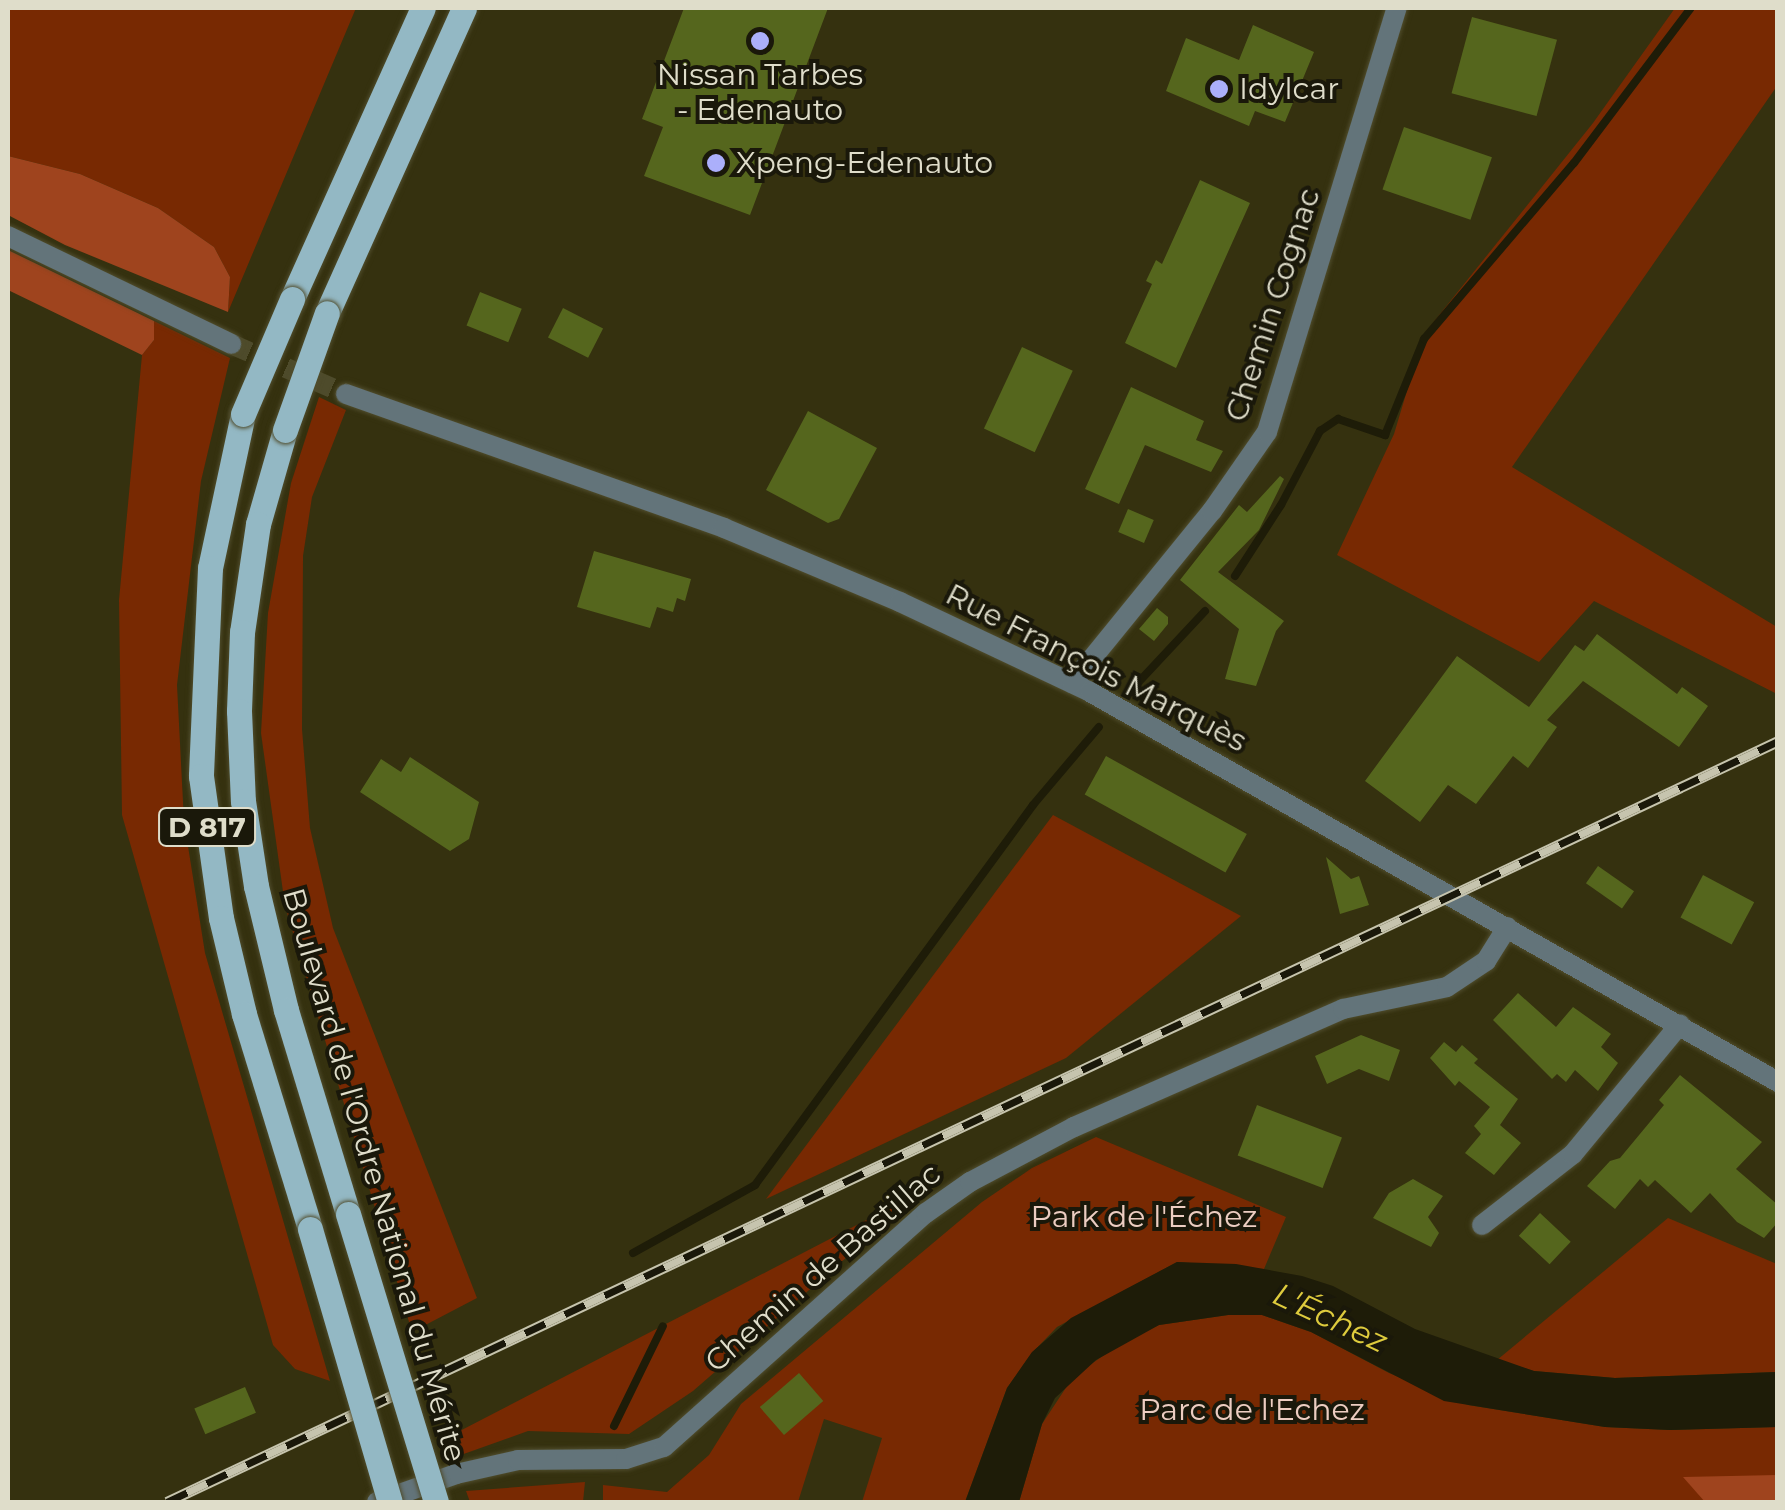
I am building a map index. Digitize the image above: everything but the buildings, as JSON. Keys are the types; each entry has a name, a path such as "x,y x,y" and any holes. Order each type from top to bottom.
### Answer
{"main road":[{"name":"D 817","path":"390,1502 240,995 221,918 201,776 210,568 243,414 424,8"},
{"name":"Boulevard de l'Ordre National du Mérite","path":"436,1502 286,1010 256,886 243,801 239,712 242,632 258,524 285,430 327,314 464,8"}],"street":[{"name":"Chemin Cognac","path":"1072,684 1212,511 1267,432 1397,8"},
{"path":"8,236 232,344"},
{"name":"Rue François Marquès","path":"346,394 724,528 900,602 1072,684 1778,1082"},
{"name":"Chemin de Bastillac","path":"377,1502 456,1474 518,1460 626,1459 654,1452 926,1213 970,1182 1074,1127 1343,1009 1447,987 1486,962 1507,927"},
{"path":"1482,1225 1573,1154 1680,1024"}],"green space":[{"path":"8,8 356,8 228,312 230,277 214,247 158,208 80,174 8,156"},
{"path":"1675,8 1777,8 1777,86 1512,467 1777,627 1777,694 1594,601 1539,662 1337,555 1394,434 1424,334 1593,123"},
{"path":"154,321 230,358 201,481 177,685 184,821 205,953 330,1381 295,1369 273,1345 122,815 119,600 142,355 154,340"},
{"path":"319,397 346,410 312,497 303,556 302,729 310,828 333,928 477,1298 412,1332 285,906 261,733 268,613 291,483"},
{"path":"1053,815 1241,916 1066,1058 766,1199"},
{"name":"Park de l'Échez","path":"1096,1137 1286,1217 1264,1269 1177,1262 1057,1327 1007,1388 965,1502 862,1502 882,1438 824,1419 798,1502 603,1502 603,1485 667,1492 709,1455 741,1404 982,1202 1032,1168"},
{"path":"903,1201 909,1203 693,1391 629,1434 528,1431 458,1456 452,1435"},
{"path":"1668,1218 1777,1264 1777,1372 1615,1378 1534,1371 1497,1360"},
{"name":"Parc de l'Echez","path":"1228,1315 1262,1315 1311,1332 1389,1373 1468,1405 1605,1427 1777,1427 1777,1502 1019,1502 1042,1424 1073,1377 1121,1343 1159,1325"},
{"path":"585,1482 583,1502 470,1502 466,1491"}],"shaded area":[{"path":"8,156 80,174 158,208 214,247 230,277 228,312 65,245 8,215"},
{"path":"8,250 154,321 154,340 142,355 8,290"},
{"path":"1777,1475 1777,1502 1705,1502 1683,1477"}],"water":[{"name":"L'Échez","path":"1177,1262 1236,1264 1302,1276 1333,1286 1415,1329 1534,1371 1615,1378 1777,1372 1777,1427 1605,1427 1444,1401 1311,1332 1262,1315 1228,1315 1159,1325 1096,1360 1055,1398 1042,1424 1019,1502 965,1502 1007,1388 1032,1352 1071,1318"}],"waterway":[{"path":"1235,576 1281,505 1320,431 1338,419 1385,435 1424,339 1574,163 1691,8"},
{"path":"1134,687 1205,611"},
{"path":"633,1253 755,1185 1033,805 1099,727"},
{"path":"614,1426 663,1326"}],"tunnel":[{"path":"231,344 346,394"}],"railway":[{"path":"167,1502 1778,741"}],"place":[{"name":"Nissan Tarbes - Edenauto","path":"760,41"},
{"name":"Idylcar","path":"1219,89"},
{"name":"Xpeng-Edenauto","path":"716,163"}]}
